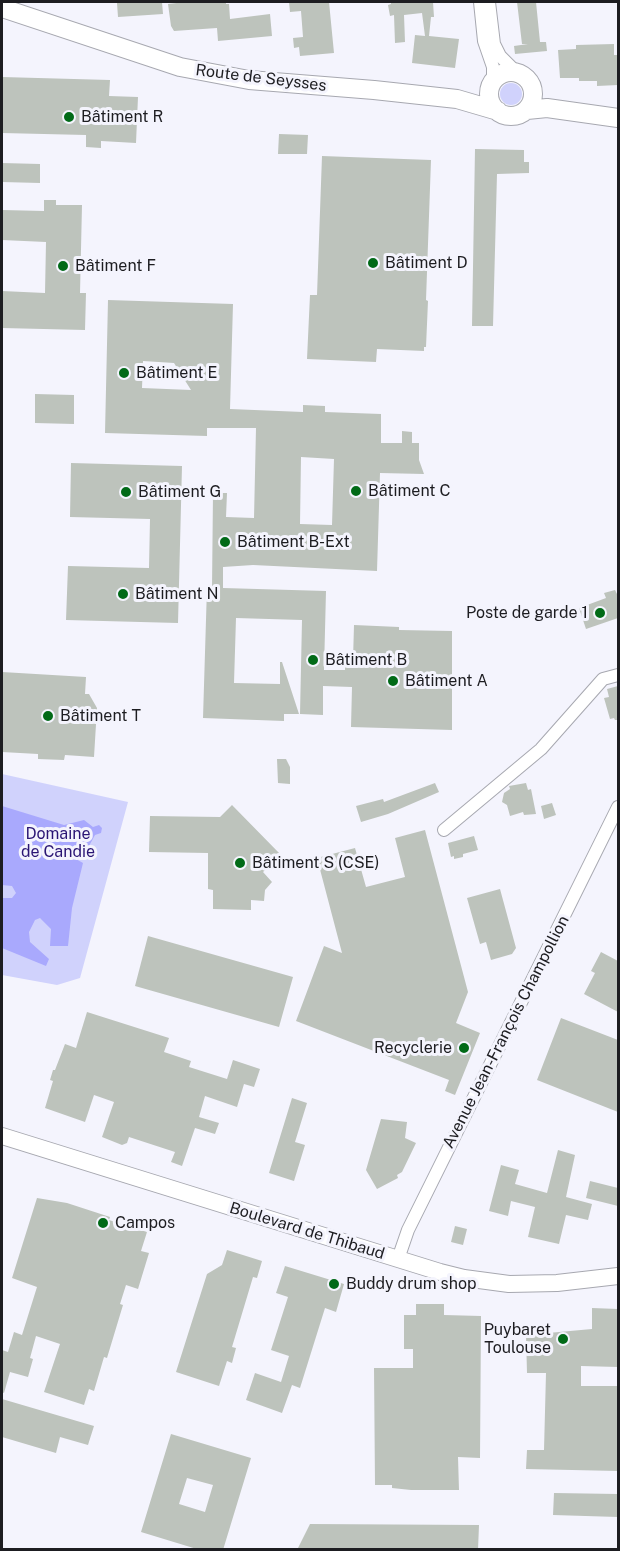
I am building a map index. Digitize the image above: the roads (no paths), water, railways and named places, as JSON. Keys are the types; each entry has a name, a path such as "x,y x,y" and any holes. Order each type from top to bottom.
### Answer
{"main road":[{"name":"Route de Seysses","path":"2,8 180,67 249,80 457,99 498,111"},
{"path":"579,114 549,101 533,88 527,77 515,71 503,73 492,83 489,97 503,115 516,116 527,110 547,108 579,114 618,118"},
{"name":"Route de Seysses","path":"457,99 479,93 492,83"},
{"path":"527,110 533,100 533,88"}],"street":[{"path":"480,2 484,41 493,67 492,83"},
{"path":"489,2 494,44 500,56 515,71"},
{"path":"444,830 542,749 603,679 618,675"},
{"name":"Avenue Jean-François Champollion","path":"398,1259 413,1220 618,807"},
{"name":"Boulevard de Thibaud","path":"2,1136 464,1278 509,1284 557,1283 618,1276"}],"water":[{"path":"2,806 64,825 84,820 93,827 99,825 102,828 101,833 95,835 89,846 73,850 69,855 83,863 72,908 68,946 50,946 51,929 40,918 35,920 29,932 30,942 49,959 46,966 2,948 2,898 12,898 16,893 12,886 2,885"}],"place":[{"name":"Bâtiment R","path":"69,117"},
{"name":"Bâtiment D","path":"373,263"},
{"name":"Bâtiment F","path":"63,266"},
{"name":"Bâtiment E","path":"124,373"},
{"name":"Bâtiment C","path":"356,491"},
{"name":"Bâtiment G","path":"126,492"},
{"name":"Bâtiment B-Ext","path":"225,542"},
{"name":"Bâtiment N","path":"123,594"},
{"name":"Poste de garde 1","path":"600,613"},
{"name":"Bâtiment B","path":"313,660"},
{"name":"Bâtiment A","path":"393,681"},
{"name":"Bâtiment T","path":"48,716"},
{"name":"Bâtiment S (CSE)","path":"240,863"},
{"name":"Recyclerie","path":"464,1048"},
{"name":"Campos","path":"103,1223"},
{"name":"Buddy drum shop","path":"334,1284"},
{"name":"Puybaret Toulouse","path":"563,1339"}],"park label":[{"name":"Domaine de Candie","path":"58,843"}]}
